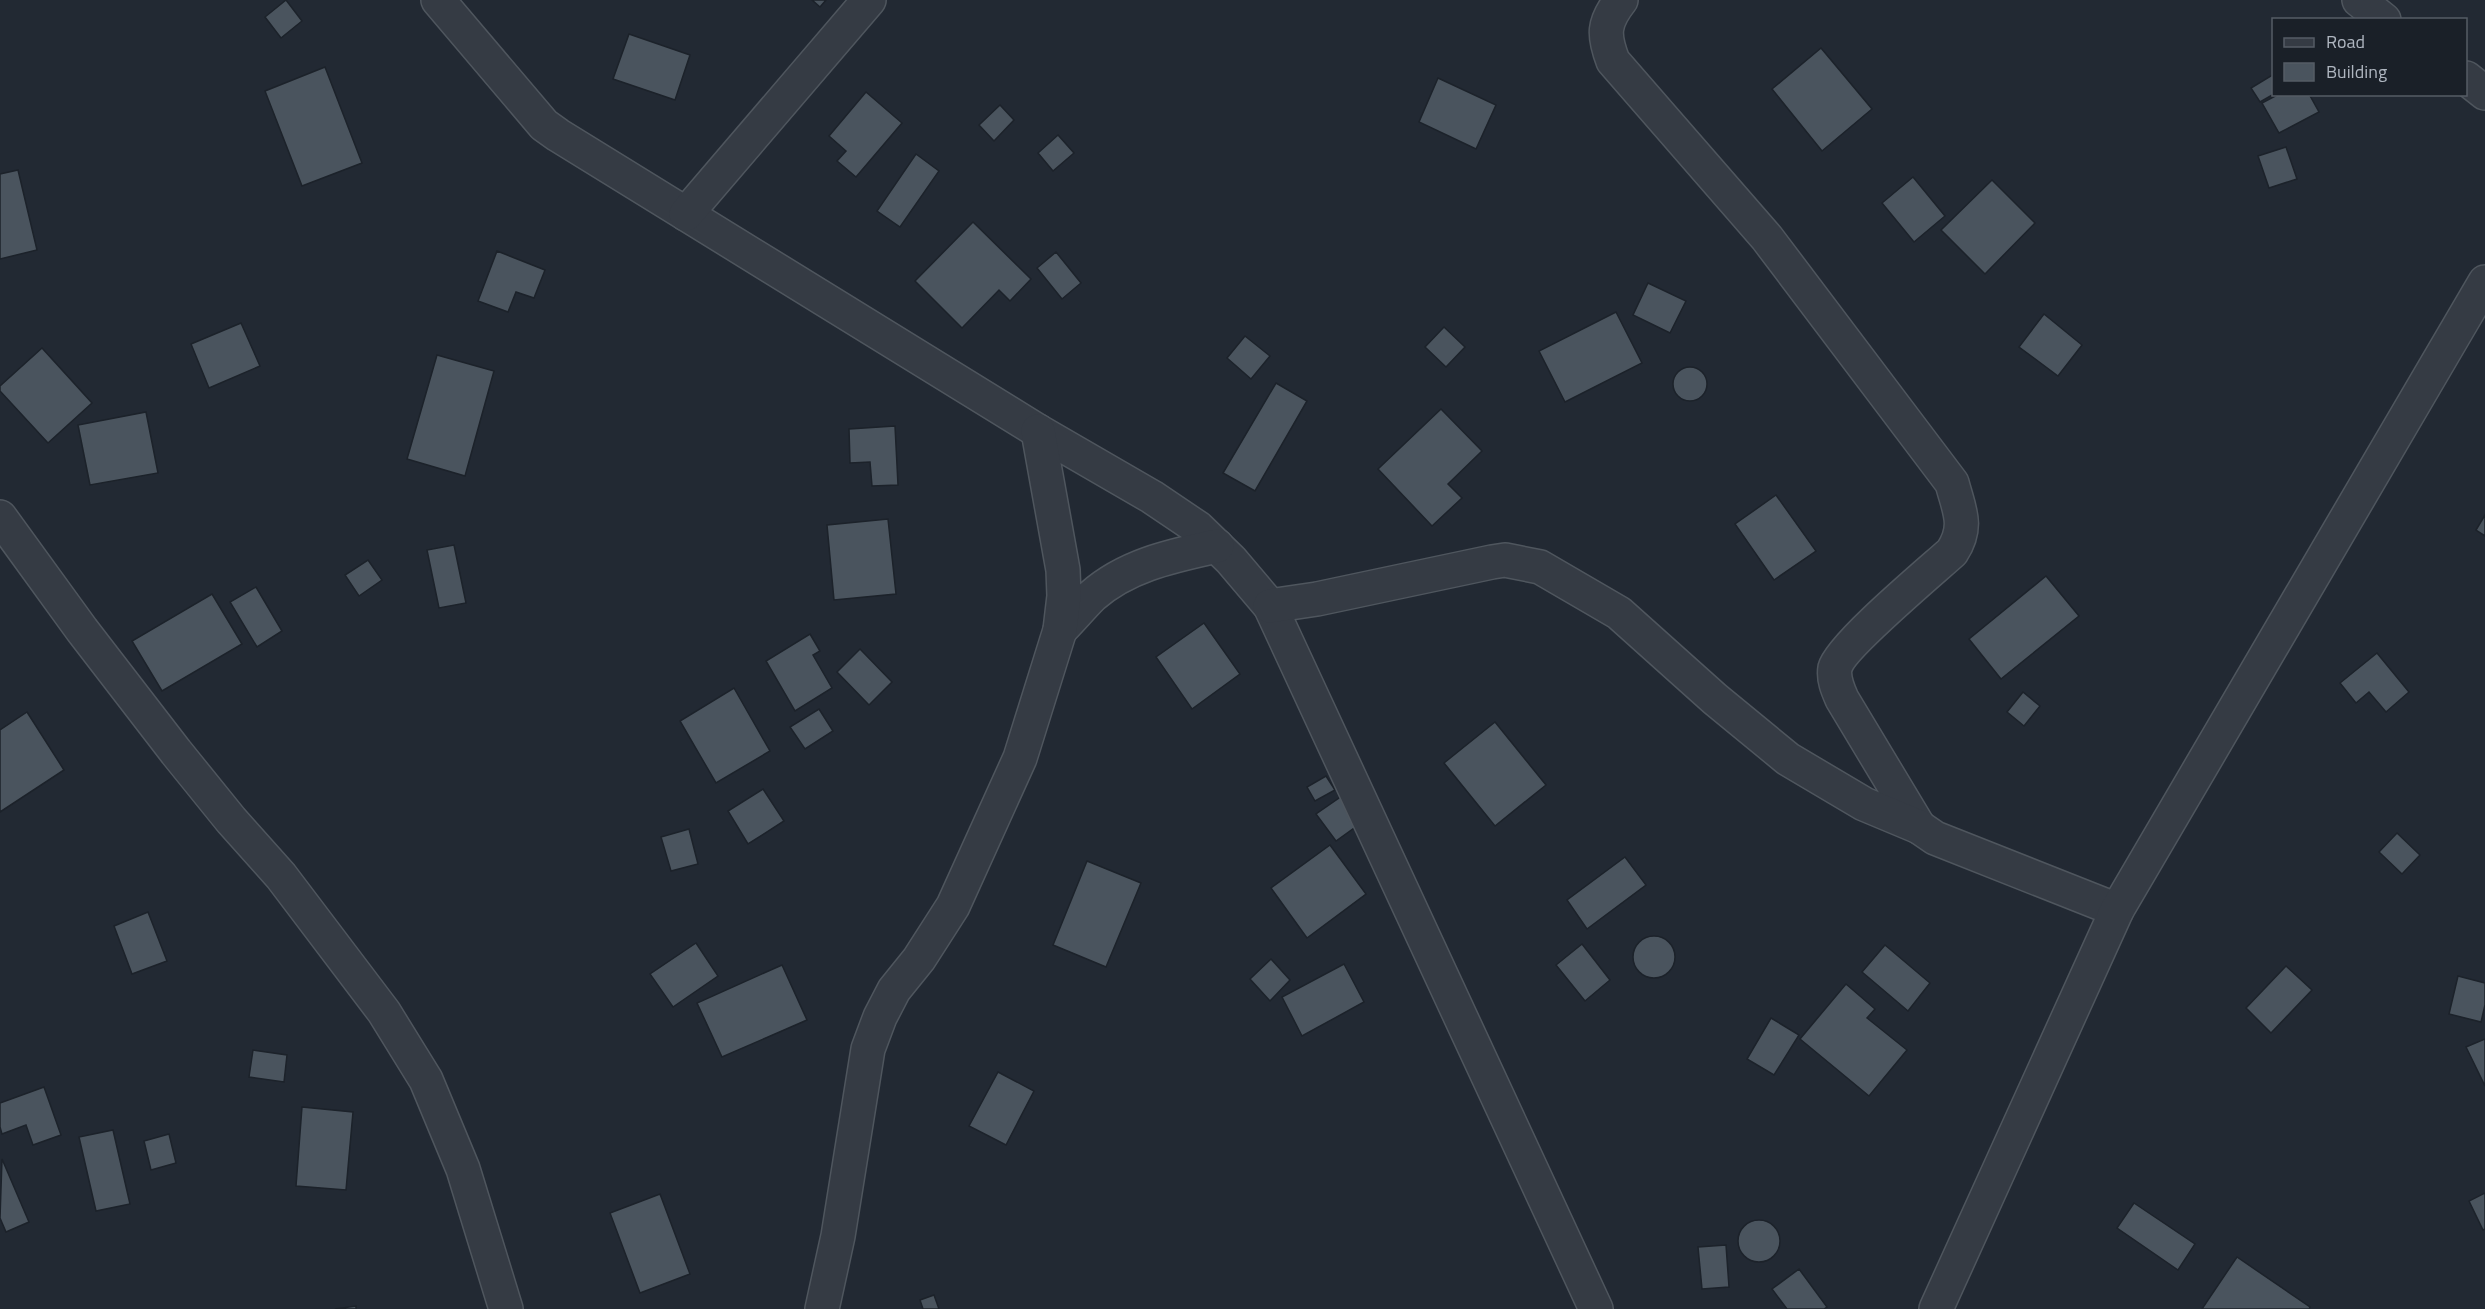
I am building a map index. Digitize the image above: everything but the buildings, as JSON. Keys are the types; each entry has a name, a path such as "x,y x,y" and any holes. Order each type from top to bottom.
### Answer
{"street":[{"path":"686,214 869,0"},
{"path":"1621,0 1605,26 1605,41 1613,61 1767,238 1952,483 1963,526 1960,540 1952,552 1853,642 1835,667 1835,681 1842,699 1919,827"},
{"path":"2359,0 2382,18"},
{"path":"441,2 543,125 1038,431 1152,497 1198,528 1270,606 1594,1309"},
{"path":"2467,79 2485,93"},
{"path":"1936,1309 2117,910 2485,282"},
{"path":"822,1309 838,1236 868,1049 880,1017 894,990 919,959 953,906 1020,758 1060,630 1064,596 1063,570 1038,431"},
{"path":"0,517 39,574 176,752 231,820 281,876 384,1011 426,1080 462,1169 506,1309"},
{"path":"1060,630 1093,596 1126,573 1151,562 1217,546"},
{"path":"1270,606 1317,599 1505,560 1540,567 1619,613 1715,699 1788,759 1864,804 1919,827 1935,838 2117,910"}]}
